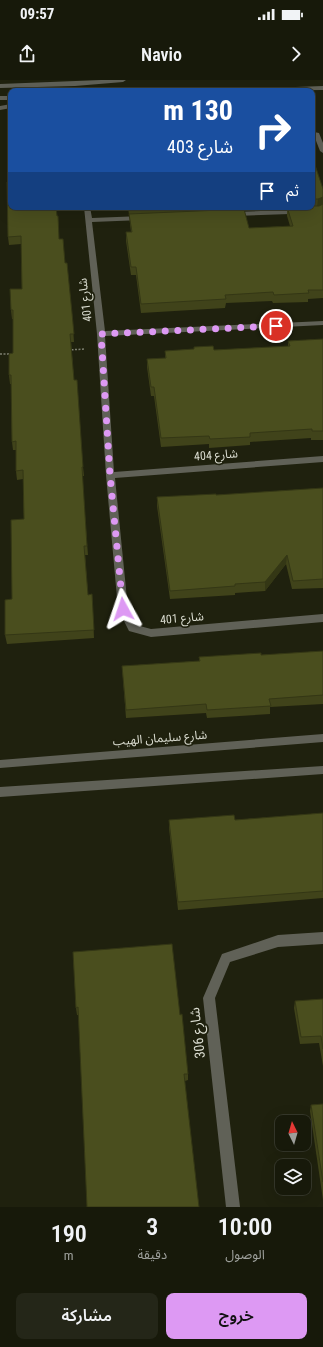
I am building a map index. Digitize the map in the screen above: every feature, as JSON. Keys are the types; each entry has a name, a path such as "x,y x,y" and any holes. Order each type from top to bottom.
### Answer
{"street":[{"path":"0,86 75,84 123,80"},
{"path":"317,133 323,151"},
{"path":"223,215 318,211 323,209"},
{"name":"شارع 401","path":"87,210 101,334 110,475 123,609 132,628 151,633 323,618"},
{"path":"88,220 152,217"},
{"path":"101,334 323,323"},
{"name":"شارع 404","path":"110,475 323,459"},
{"name":"شارع سليمان الهيب","path":"0,764 323,738"},
{"path":"0,792 323,770"},
{"name":"شارع 306","path":"233,1207 209,998 226,958 278,941 323,938"}],"path":[{"path":"63,350 102,348"},
{"path":"0,354 16,353"}],"building":[{"path":"315,165 323,189 323,197 315,199"},
{"path":"7,182 8,210 56,210 59,239 63,239 65,263 67,263 74,334 70,334 74,380 77,380 83,467 87,546 84,546 88,595 92,594 94,630 5,635 5,600 12,599 11,520 24,519 23,470 16,471 16,441 12,442 11,375 9,375 9,354 13,353 13,310 11,310 10,289 22,289 21,236 8,237"},
{"path":"323,204 323,290 308,290 309,293 274,295 273,292 225,295 226,299 141,304 136,267 131,267 126,232 132,232 129,214 244,210 249,228 293,226 288,210 315,210 315,206"},
{"path":"323,339 323,431 312,431 312,429 250,433 250,437 210,439 209,436 161,438 154,387 151,387 147,359 166,358 165,351 194,349 194,347 213,346 214,350 290,346 288,341"},
{"path":"323,488 323,579 293,581 287,555 265,582 170,591 157,497"},
{"path":"323,651 323,695 269,699 271,706 207,710 206,704 126,710 122,666 200,661 199,657"},
{"path":"323,813 323,891 178,902 169,820 234,815 235,820"},
{"path":"172,944 180,1015 182,1014 188,1074 184,1074 199,1207 87,1207 78,1007 76,1008 73,952"},
{"path":"323,999 323,1049 321,1036 301,1037 295,1001"},
{"path":"323,1104 323,1182 311,1105"}],"route":[{"path":"123,609 110,475 101,334 276,326"}]}
